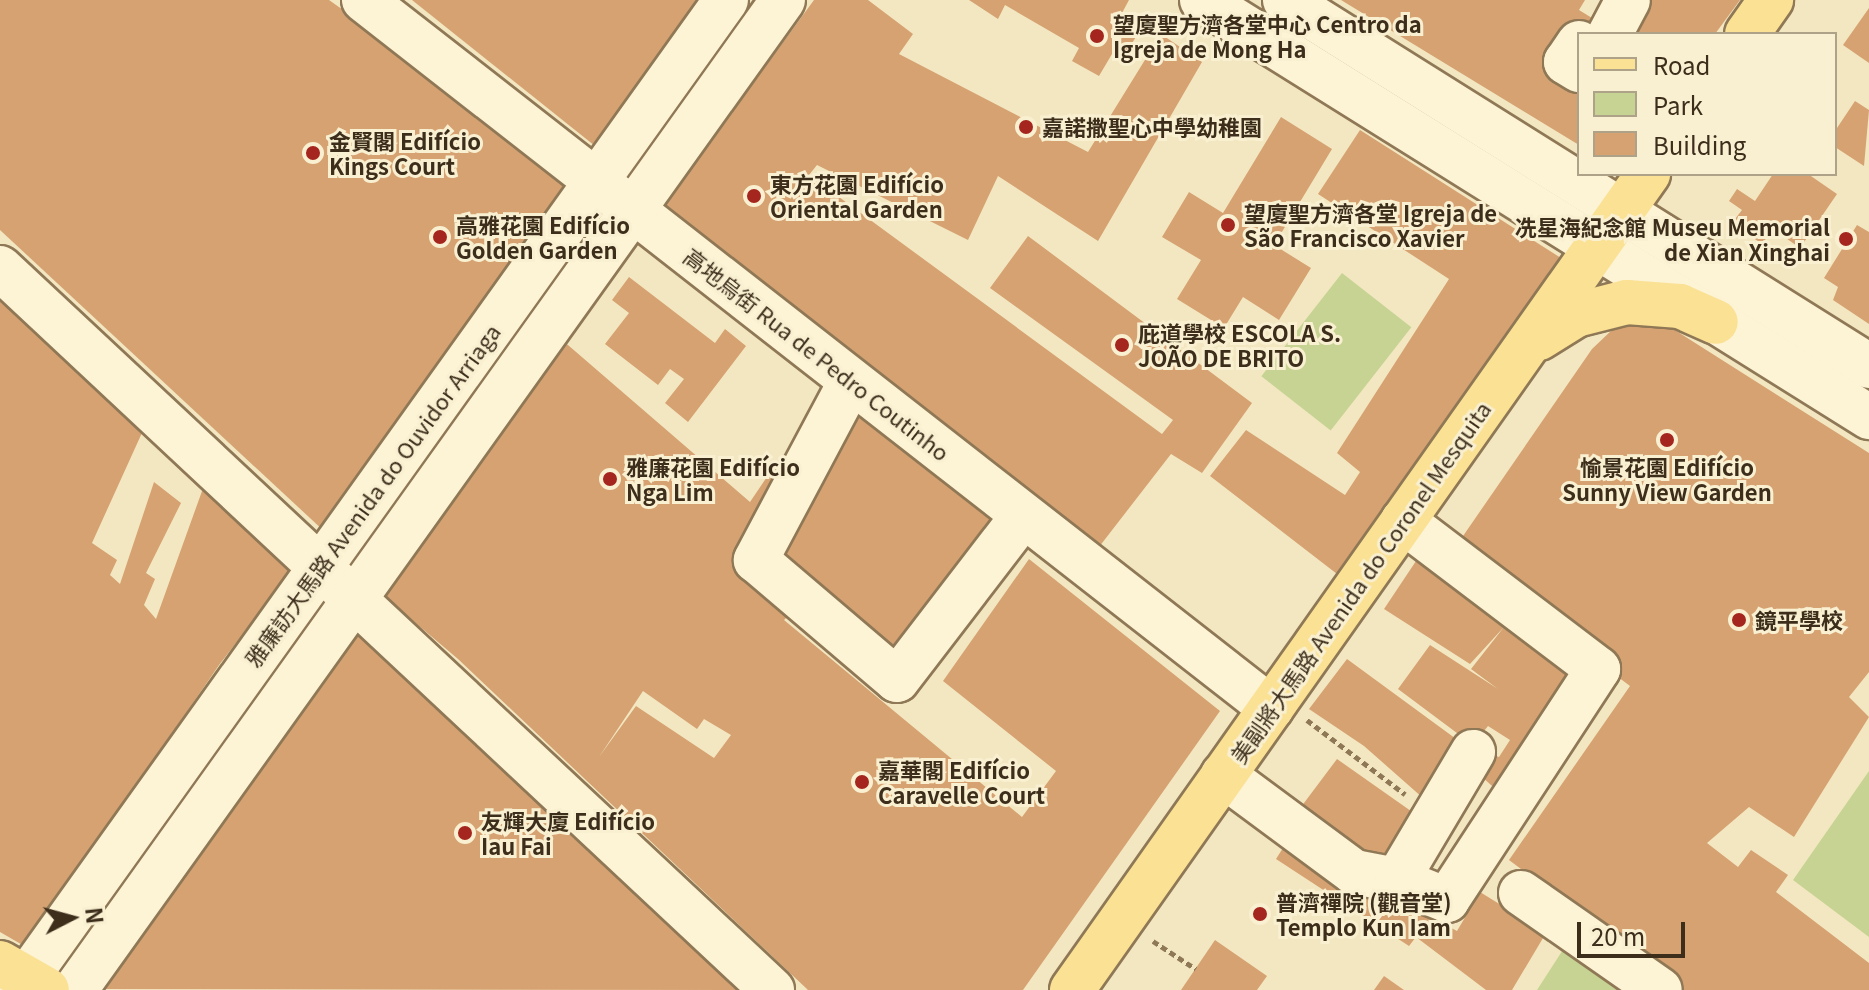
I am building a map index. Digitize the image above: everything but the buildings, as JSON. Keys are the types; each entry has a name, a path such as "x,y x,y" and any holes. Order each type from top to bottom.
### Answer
{"main road":[{"path":"1748,32 1771,0"},
{"name":"美副將大馬路 Avenida do Coronel Mesquita","path":"1072,990 1647,176"},
{"path":"1513,364 1552,328 1601,306 1653,302 1716,322"}],"street":[{"name":"高地烏街 Rua de Pedro Coutinho","path":"364,0 1023,516 1274,703"},
{"name":"雅廉訪大馬路 Avenida do Ouvidor Arriaga","path":"23,980 726,0"},
{"name":"雅廉訪大馬路 Avenida do Ouvidor Arriaga","path":"75,990 783,0"},
{"path":"1202,0 1869,417"},
{"path":"1609,32 1628,0"},
{"path":"1294,2 1862,361 1835,379 1831,394"},
{"path":"1586,32 1591,26 1604,32"},
{"path":"1577,46 1566,62 1577,69"},
{"path":"0,268 772,990"},
{"path":"851,381 756,560 897,680 1023,516"},
{"path":"1223,775 1354,872 1397,880 1447,900 1598,669 1403,521"},
{"path":"1397,880 1473,752"},
{"path":"1521,893 1660,990"}],"path":[{"path":"1274,703 1433,816"},
{"path":"1172,954 1196,969"}],"green space":[{"path":"1342,273 1411,327 1331,430 1261,376"},
{"path":"1869,771 1869,937 1793,880"},
{"path":"1566,945 1630,990 1537,990"}],"place":[{"name":"望廈聖方濟各堂中心 Centro da Igreja de Mong Ha","path":"1097,36"},
{"name":"嘉諾撒聖心中學幼稚園","path":"1026,127"},
{"name":"金賢閣 Edifício Kings Court","path":"313,153"},
{"name":"東方花園 Edifício Oriental Garden","path":"754,196"},
{"name":"望廈聖方濟各堂 Igreja de São Francisco Xavier","path":"1228,225"},
{"name":"高雅花園 Edifício Golden Garden","path":"440,237"},
{"name":"冼星海紀念館 Museu Memorial de Xian Xinghai","path":"1846,239"},
{"name":"庇道學校 ESCOLA S. JOÃO DE BRITO","path":"1122,345"},
{"name":"愉景花園 Edifício Sunny View Garden","path":"1667,440"},
{"name":"雅廉花園 Edifício Nga Lim","path":"610,479"},
{"name":"鏡平學校","path":"1739,620"},
{"name":"嘉華閣 Edifício Caravelle Court","path":"862,782"},
{"name":"友輝大廈 Edifício Iau Fai","path":"465,833"},
{"name":"普濟禪院 (觀音堂) Templo Kun Iam","path":"1260,914"}]}
